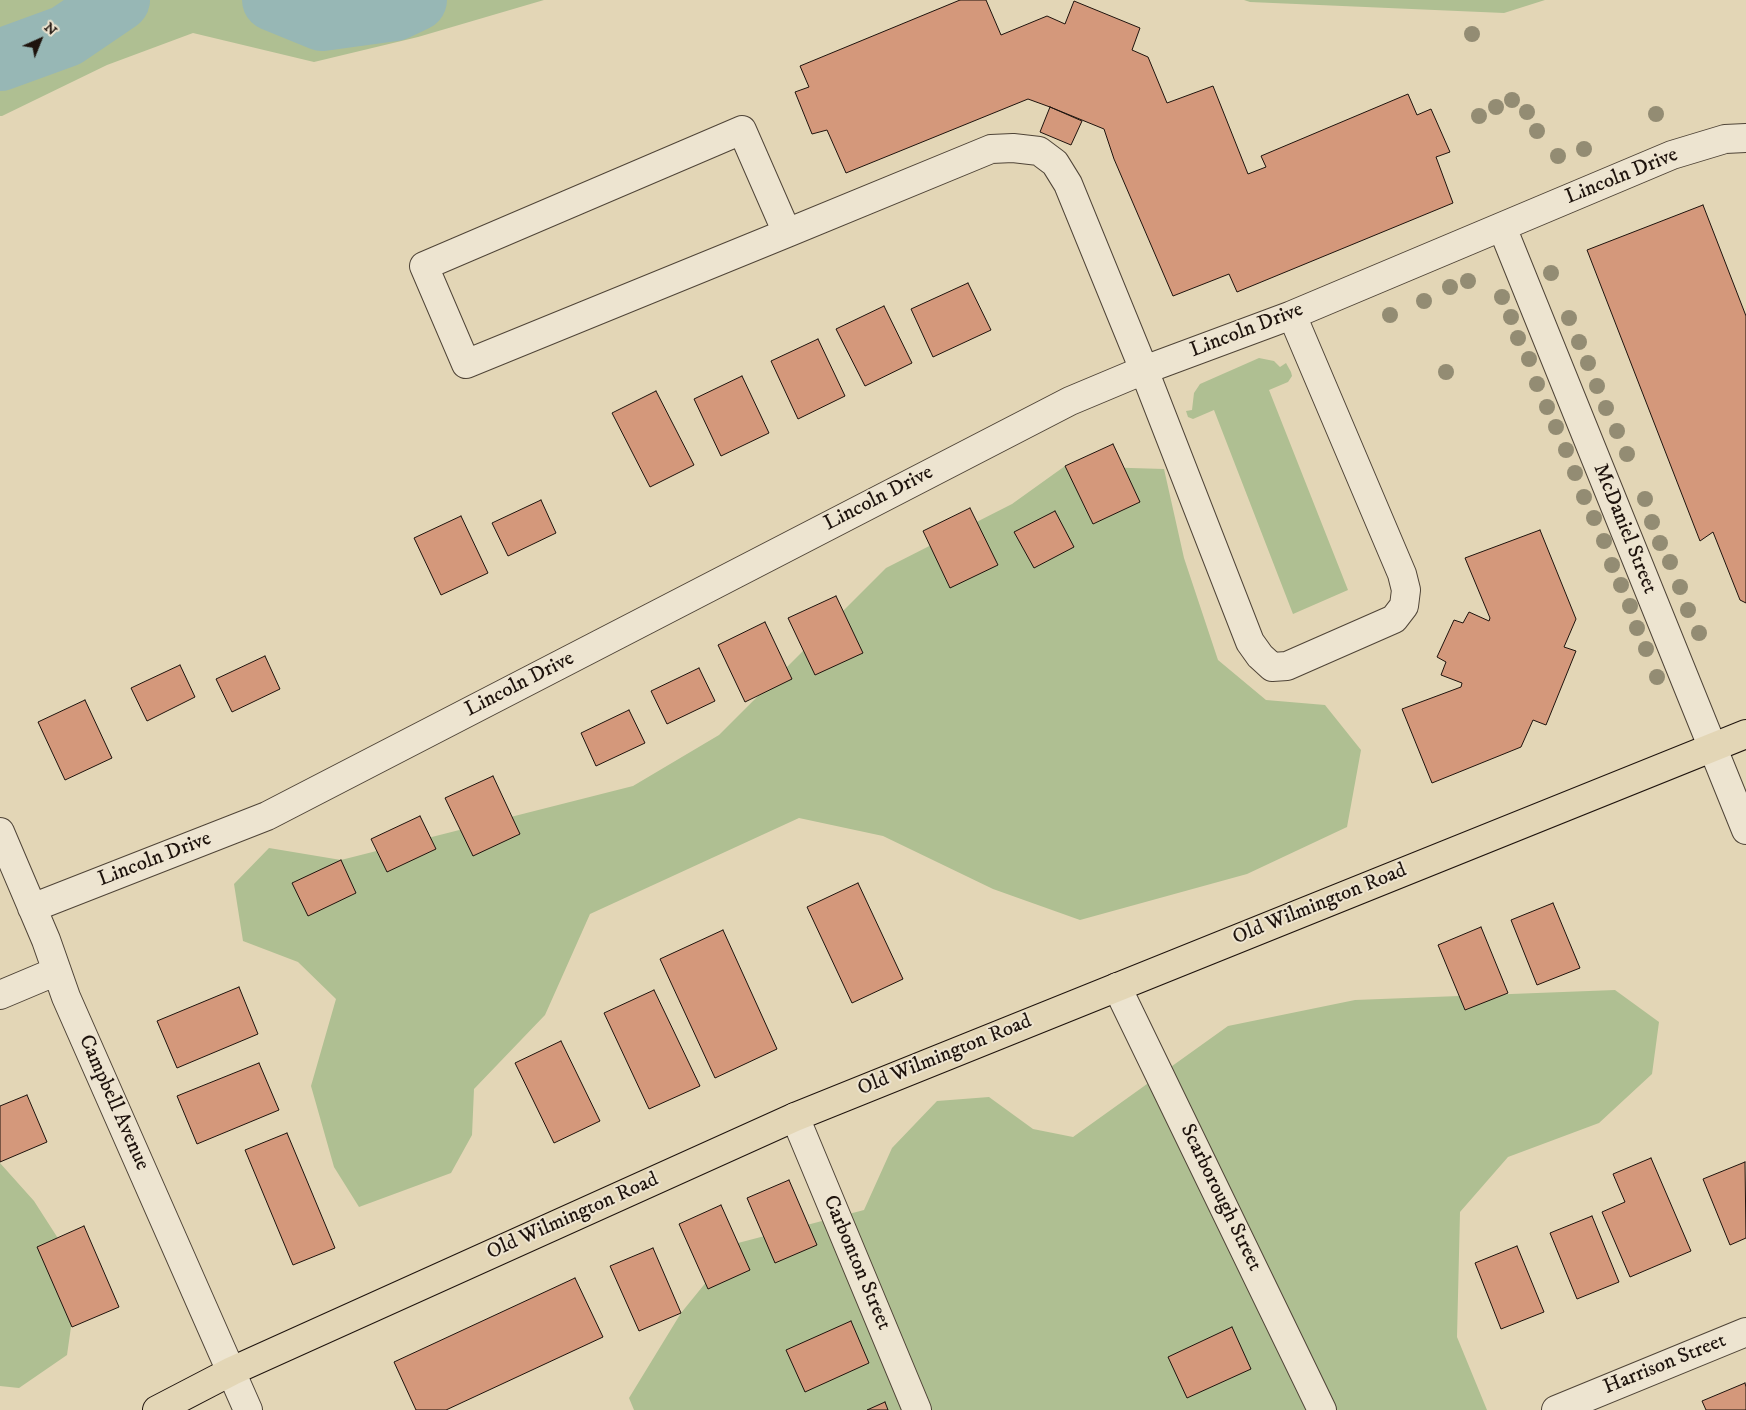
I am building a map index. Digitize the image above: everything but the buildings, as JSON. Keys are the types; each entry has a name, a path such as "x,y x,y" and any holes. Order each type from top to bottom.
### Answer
{"main road":[{"name":"Old Wilmington Road","path":"157,1410 232,1371 795,1117 1746,734"}],"street":[{"path":"787,233 742,130 424,266 466,364 787,233 991,149 1013,148 1040,151 1055,163 1068,184 1144,370 1250,642 1260,656 1272,667 1287,666 1394,619 1404,606 1406,590 1402,574 1292,315"},
{"name":"Lincoln Drive","path":"32,908 267,816 1061,405 1144,370 1292,315 1672,156 1725,139 1746,138"},
{"name":"McDaniel Street","path":"1502,228 1746,830"},
{"name":"Campbell Avenue","path":"0,832 66,997 248,1410"},
{"path":"0,995 57,971"},
{"name":"Scarborough Street","path":"1117,987 1322,1410"},
{"name":"Carbonton Street","path":"795,1117 917,1410"},
{"name":"Harrison Street","path":"1556,1410 1746,1332"}],"green space":[{"path":"0,0 544,0 418,37 314,62 193,33 107,65 0,116"},
{"path":"1244,0 1545,0 1504,13 1250,2"},
{"path":"1259,358 1274,361 1280,367 1286,363 1291,372 1292,376 1288,382 1269,390 1348,590 1293,614 1214,410 1193,419 1188,417 1186,411 1192,410 1194,393 1200,384"},
{"path":"1065,466 1164,469 1184,558 1218,660 1266,700 1325,705 1361,750 1347,827 1247,874 1080,920 993,889 883,836 799,818 590,914 545,1015 474,1089 472,1135 451,1173 359,1207 334,1167 311,1086 336,999 298,962 243,941 234,884 269,848 341,860 633,786 719,735 886,568 1012,504"},
{"path":"1615,990 1659,1022 1652,1074 1599,1123 1508,1157 1460,1212 1457,1337 1487,1410 634,1410 629,1398 681,1313 738,1243 864,1210 892,1148 937,1101 989,1097 1033,1129 1073,1137 1228,1026 1355,1000"},
{"path":"0,1163 34,1201 79,1271 67,1355 19,1388 0,1386"}],"waterway":[{"path":"0,60 66,36 119,0"},
{"path":"273,0 322,20 395,10 416,0"}]}
